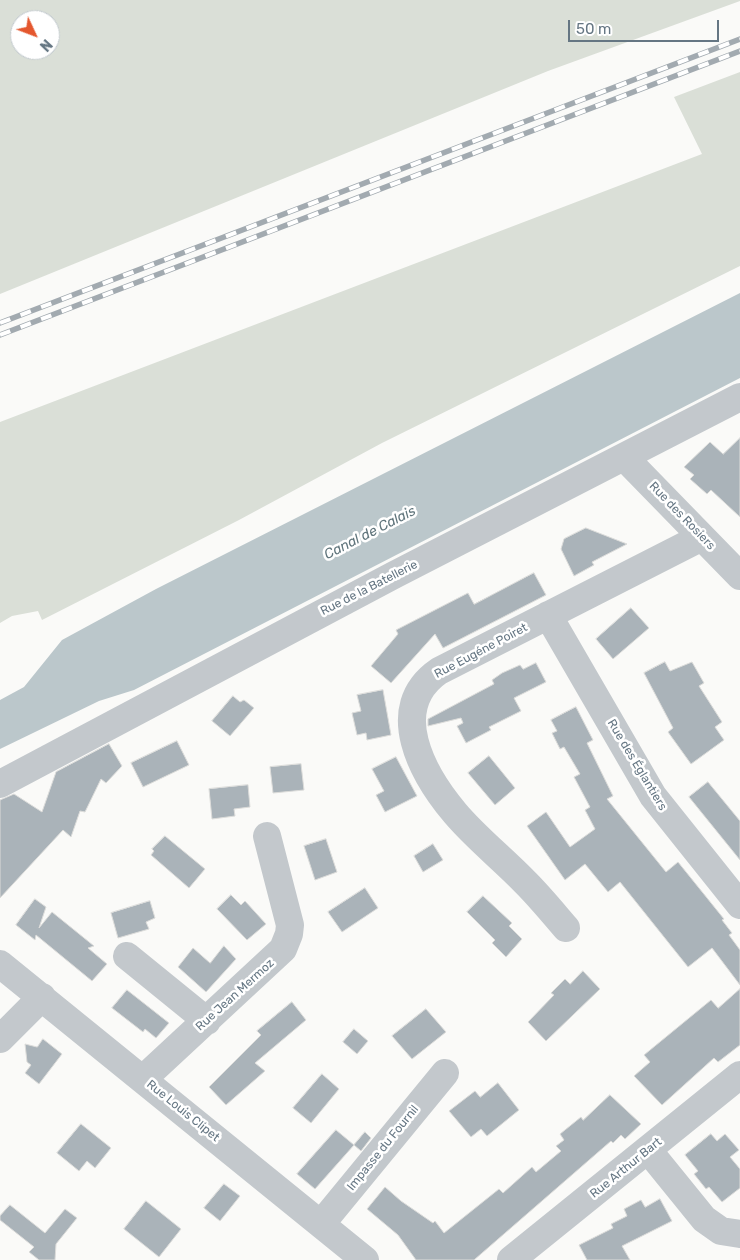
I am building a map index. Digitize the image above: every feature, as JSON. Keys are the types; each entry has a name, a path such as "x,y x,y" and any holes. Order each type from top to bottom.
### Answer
{"street":[{"name":"Rue de la Batellerie","path":"0,784 377,584 740,397"},
{"name":"Rue des Rosiers","path":"624,457 740,576"},
{"name":"Rue Eugéne Poiret","path":"566,928 532,889 457,815 426,771 414,738 411,723 416,696 430,678 548,615 702,537"},
{"name":"Rue des Églantiers","path":"548,615 653,796 740,905"},
{"name":"Rue Jean Mermoz","path":"144,1078 278,956 287,941 290,925 267,836"},
{"path":"127,956 207,1021"},
{"name":"Rue Louis Clipet","path":"0,964 144,1078 365,1260"},
{"path":"0,1039 42,997"},
{"name":"Impasse du Fournil","path":"321,1224 445,1073"},
{"name":"Rue Arthur Bart","path":"511,1260 740,1075"},
{"path":"648,1150 704,1219 721,1231 740,1234"}],"shaded area":[{"path":"0,0 740,0 548,71 0,294"},
{"path":"740,72 740,266 382,443 239,520 42,620 38,611 12,616 0,623 0,422 702,154 674,97"}],"water":[{"name":"Canal de Calais","path":"740,293 740,378 134,690 99,701 0,749 0,700 24,687 62,640 156,589"}],"building":[{"path":"740,438 740,517 711,490 707,494 690,479 694,475 684,467 710,442 723,454"},
{"path":"586,528 627,544 592,562 594,565 574,576 561,549 564,539"},
{"path":"534,573 546,595 443,648 435,634 391,683 371,666 398,634 396,630 468,593 474,604"},
{"path":"631,608 649,628 613,659 596,639"},
{"path":"665,662 670,671 692,662 704,683 699,686 722,722 715,727 724,740 691,764 668,732 673,728 644,673"},
{"path":"536,663 546,682 514,698 521,711 489,727 491,730 466,743 457,726 463,723 461,718 428,726 428,719 494,684 492,680 502,673 520,665 523,669"},
{"path":"383,690 391,735 367,740 366,733 357,735 352,713 361,711 357,695"},
{"path":"233,696 240,702 244,700 254,708 230,736 212,721"},
{"path":"576,707 593,740 587,743 613,796 607,799 666,872 678,862 724,919 722,920 732,933 729,935 740,950 740,985 712,948 688,967 620,882 608,892 585,864 565,880 527,826 546,812 570,847 595,829 585,810 590,807 574,777 580,774 564,747 560,749 552,733 557,731 551,720"},
{"path":"177,741 189,765 143,787 131,763"},
{"path":"109,744 122,766 106,783 101,779 85,812 80,811 71,837 63,830 0,898 0,800 14,794 42,812 56,772"},
{"path":"489,756 515,788 495,805 468,773"},
{"path":"396,757 417,796 385,812 376,795 384,791 372,769"},
{"path":"301,764 304,790 273,793 270,767"},
{"path":"708,782 740,821 740,860 689,797"},
{"path":"248,785 250,807 234,809 235,816 212,819 209,789"},
{"path":"165,836 205,869 189,888 151,855 154,851 152,849"},
{"path":"326,839 337,872 315,880 304,846"},
{"path":"433,844 443,860 423,872 414,856"},
{"path":"365,888 378,908 342,932 328,912"},
{"path":"231,895 241,905 245,901 266,924 247,940 217,909"},
{"path":"483,896 512,923 509,926 522,939 506,957 492,943 495,940 467,912"},
{"path":"35,899 46,907 39,928 52,912 94,946 88,948 107,964 92,981 36,935 35,940 16,925"},
{"path":"150,901 155,918 146,922 149,929 118,938 111,913"},
{"path":"224,946 236,959 206,992 178,967 193,948 210,963"},
{"path":"583,971 600,989 546,1041 528,1022 554,995 551,993 565,979 570,984"},
{"path":"740,989 740,1045 718,1062 714,1058 662,1105 634,1076 650,1062 644,1055 711,1000 718,1008"},
{"path":"127,990 169,1023 156,1038 145,1029 143,1032 112,1008"},
{"path":"292,1002 306,1020 255,1063 265,1071 226,1105 209,1087 261,1035 257,1031"},
{"path":"426,1009 446,1032 412,1059 392,1036"},
{"path":"354,1029 368,1041 357,1054 343,1042"},
{"path":"43,1039 62,1054 39,1084 25,1073 31,1065 27,1062 25,1044 37,1047"},
{"path":"322,1074 339,1089 311,1123 293,1108"},
{"path":"498,1083 519,1110 487,1136 481,1129 471,1137 449,1111 475,1091 480,1097"},
{"path":"610,1095 641,1124 625,1139 621,1135 613,1143 611,1141 474,1260 416,1260 398,1235 367,1209 385,1187 401,1201 433,1223 435,1221 444,1233 499,1189 503,1193 532,1167 536,1172 561,1151 556,1146 564,1140 560,1134 581,1117 583,1120"},
{"path":"81,1124 111,1148 95,1168 87,1161 79,1171 57,1153"},
{"path":"336,1130 354,1145 315,1189 297,1174"},
{"path":"365,1132 371,1138 361,1151 354,1145"},
{"path":"711,1134 717,1141 725,1134 739,1150 730,1157 740,1169 740,1188 722,1202 709,1187 706,1189 694,1174 698,1171 685,1155"},
{"path":"224,1184 240,1196 220,1221 204,1208"},
{"path":"660,1199 672,1221 622,1246 630,1260 587,1260 579,1245 613,1228 611,1224 627,1216 624,1209 641,1200 645,1207"},
{"path":"146,1201 181,1229 159,1257 124,1229"},
{"path":"10,1205 45,1233 65,1209 77,1218 56,1244 55,1260 39,1260 29,1252 34,1247 0,1220 0,1216"}],"railway":[{"path":"0,323 740,39"},
{"path":"0,335 740,51"}]}
